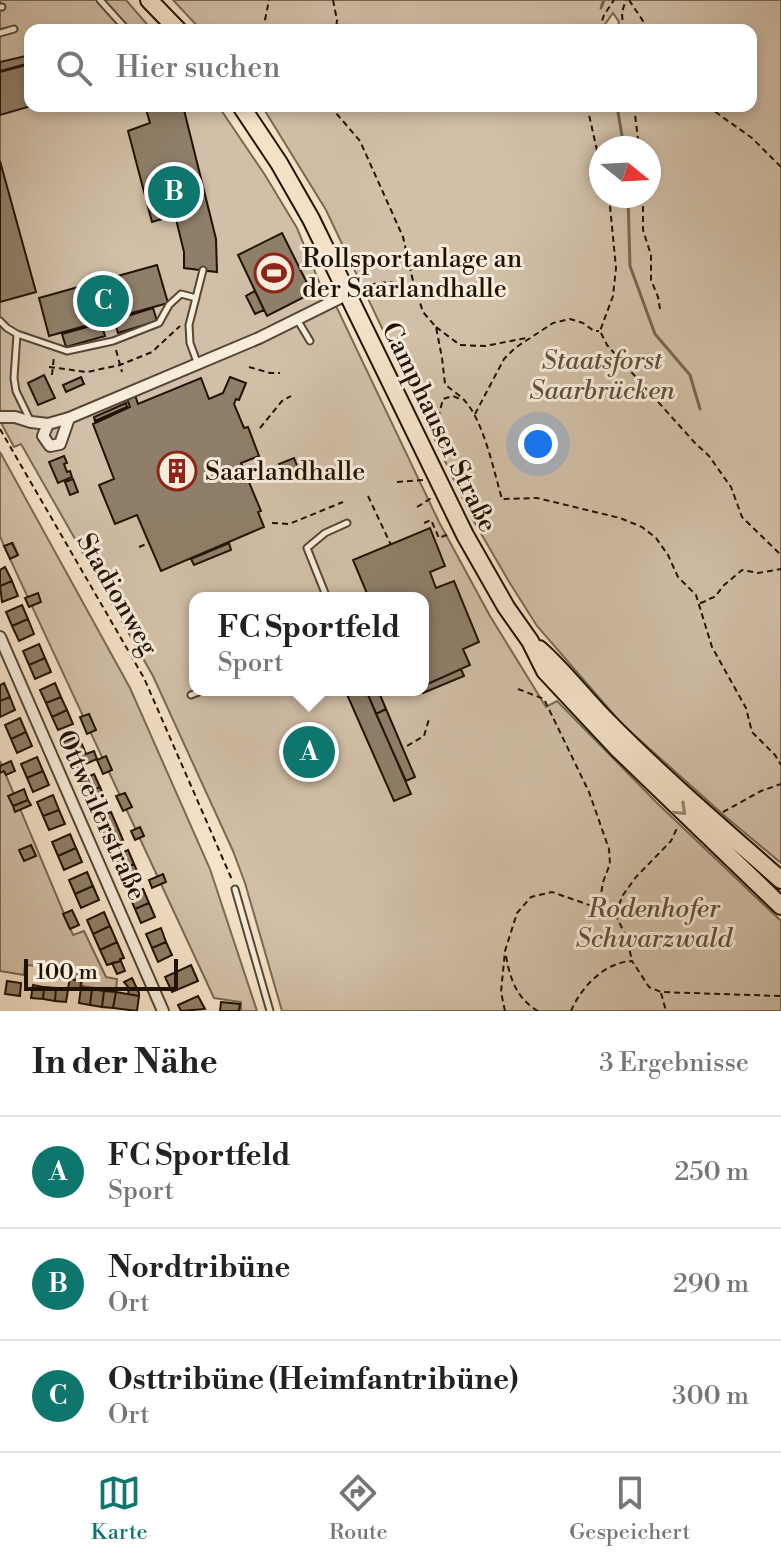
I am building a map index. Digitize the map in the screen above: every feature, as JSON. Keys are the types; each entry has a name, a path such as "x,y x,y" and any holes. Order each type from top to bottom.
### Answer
{"main road":[{"path":"149,0 172,24"},
{"name":"Camphauser Straße","path":"245,112 354,290 440,485 487,576 530,641 545,671 618,749 781,906"},
{"name":"Camphauser Straße","path":"530,641 607,722 781,880"}],"street":[{"path":"0,417 48,424 69,418 298,320 354,290"},
{"path":"48,424 43,436 50,446 60,444 69,418"},
{"name":"Ottweilerstraße","path":"0,637 163,1011"}],"lane":[{"path":"100,0 122,24"},
{"path":"0,33 14,29"},
{"path":"198,364 190,343 189,325 203,270"},
{"path":"0,321 17,334 67,351 113,341 159,323 169,305 181,294 196,298"},
{"path":"298,320 310,341"},
{"path":"17,334 16,391 31,422"},
{"path":"325,592 307,548 325,533 347,523"},
{"path":"235,889 270,1011"}],"path":[{"path":"264,24 269,0"},
{"path":"333,0 337,24"},
{"path":"601,24 614,0"},
{"path":"623,24 622,12 628,0 645,24"},
{"path":"335,112 360,141 403,237 423,312 436,327 460,345 485,346 531,336"},
{"path":"588,112 594,136"},
{"path":"635,112 638,136"},
{"path":"715,112 752,138 781,167"},
{"path":"610,208 616,268 613,296 600,331 607,345 709,456 731,487 742,517 781,555"},
{"path":"643,208 643,230 651,255 651,280 660,309"},
{"path":"354,290 388,282 415,286"},
{"path":"474,415 504,359 531,336 553,323 570,319 600,331"},
{"path":"51,368 87,372 120,365 152,352 179,327 176,322"},
{"path":"436,327 445,384 465,401 474,415 502,499 537,498 620,518 642,527 656,538 678,577 696,595 712,647 746,708 752,732 781,765"},
{"path":"115,347 122,372"},
{"path":"52,375 55,353"},
{"path":"249,367 280,373"},
{"path":"260,428 282,401 291,396"},
{"path":"419,441 434,434 443,399 453,396 465,401"},
{"name":"Stadionweg","path":"0,429 144,678 235,889"},
{"path":"397,482 440,485"},
{"path":"417,507 440,485"},
{"path":"368,496 391,545"},
{"path":"272,523 289,524 343,502"},
{"path":"424,523 431,520 439,538"},
{"path":"139,547 149,543"},
{"path":"699,603 715,597 742,570 758,573 781,569"},
{"path":"518,689 544,699 589,792 602,827 610,864 598,908"},
{"path":"407,746 424,736 429,719"},
{"path":"714,821 726,809 781,784"},
{"path":"615,914 623,895 636,877 672,836"},
{"path":"505,1011 501,992 505,951 517,913 531,897 552,892 615,914 627,938 632,961 649,987 661,992 781,996"},
{"path":"505,951 510,976 526,1004 538,1011"},
{"path":"571,1011 593,978 620,961 632,961"},
{"path":"661,992 666,1011"}],"green space":[{"name":"Rodenhofer Schwarzwald","path":"0,0 126,0 147,24 24,24 24,112 222,112 297,228 322,289 327,287 439,522 490,616 546,707 557,701 656,802 781,921 781,1011 282,1011 233,851 153,676 21,444 14,447 0,421"},
{"name":"Staatsforst Saarbrücken","path":"173,0 781,0 781,863 622,724 537,626 472,518 326,210 266,112 757,112 757,24 619,22 613,13 605,24 195,24"},
{"path":"0,452 130,688 210,869 257,1011 241,1011 241,1002 214,998 10,559 18,555 13,543 4,546 0,536"},
{"path":"0,761 73,935 84,931 106,977 117,979 116,991 82,986 82,975 77,974 76,980 38,976 39,966 25,965 24,975 0,971"}],"building":[{"path":"24,56 24,65 0,71 0,62"},
{"path":"24,66 24,108 0,115 0,72"},
{"path":"147,112 184,112 216,239 217,272 184,268 184,252 175,215 152,222 128,131 150,123"},
{"path":"0,161 36,292 0,302"},
{"name":"Rollsportanlage an der Saarlandhalle","path":"282,233 312,293 267,316 238,255"},
{"path":"157,265 168,303 49,336 39,298"},
{"path":"255,291 264,310 255,314 246,296"},
{"path":"153,308 157,321 118,333 114,320"},
{"path":"101,323 105,336 66,347 62,334"},
{"path":"44,375 55,398 38,405 28,383"},
{"path":"81,377 84,384 66,392 63,385"},
{"name":"Saarlandhalle","path":"230,377 246,383 234,404 244,428 248,427 259,456 241,463 261,511 258,512 264,527 161,571 137,515 115,524 99,485 114,479 93,424 130,407 127,399 135,395 138,404 201,378 209,399 223,393"},
{"path":"126,403 127,407 95,421 94,417"},
{"path":"64,456 67,472 70,471 72,477 58,483 49,462"},
{"path":"294,458 300,473 285,479 279,464"},
{"path":"73,479 78,492 70,495 65,482"},
{"path":"430,528 445,566 430,572 436,588 454,581 479,642 463,649 470,665 429,683 429,592 366,592 353,560"},
{"path":"12,543 18,555 10,559 4,546"},
{"path":"229,543 231,550 194,565 191,559"},
{"path":"5,567 12,581 0,586 0,570"},
{"path":"12,581 18,596 2,602 0,586"},
{"path":"38,593 41,602 29,607 25,598"},
{"path":"22,605 28,619 12,626 6,612"},
{"path":"28,619 34,634 19,641 12,626"},
{"path":"39,644 45,658 29,665 23,651"},
{"path":"45,658 51,672 35,679 29,665"},
{"path":"461,669 464,676 429,691 429,683"},
{"path":"4,683 10,697 0,701 0,685"},
{"path":"55,683 61,697 46,703 40,690"},
{"path":"348,696 369,696 411,794 394,801"},
{"path":"368,696 381,696 386,709 376,714"},
{"path":"10,697 15,710 0,717 0,701"},
{"path":"61,697 67,710 52,717 46,703"},
{"path":"386,709 415,777 406,781 376,714"},
{"path":"67,710 73,724 58,730 52,717"},
{"path":"89,714 96,730 87,734 80,717"},
{"path":"20,718 26,732 11,739 5,725"},
{"path":"26,732 32,746 17,753 11,739"},
{"path":"78,736 84,749 69,756 63,742"},
{"path":"84,749 86,754 94,751 97,759 74,769 69,756"},
{"path":"106,756 112,770 103,774 97,760"},
{"path":"37,757 43,771 27,778 21,764"},
{"path":"11,761 15,771 6,775 4,771 0,773 0,766"},
{"path":"43,771 49,785 33,792 27,778"},
{"path":"94,774 100,787 85,794 79,781"},
{"path":"100,787 106,801 90,808 85,794"},
{"path":"24,789 28,800 13,806 8,796"},
{"path":"125,793 132,807 123,811 116,796"},
{"path":"53,795 59,810 43,816 37,802"},
{"path":"28,800 31,805 15,812 13,806"},
{"path":"59,810 65,824 49,830 43,816"},
{"path":"111,812 123,840 108,846 96,818"},
{"path":"140,827 144,836 135,840 131,831"},
{"path":"70,834 76,848 58,856 52,842"},
{"path":"31,845 36,856 24,861 19,850"},
{"path":"76,848 82,862 64,870 58,856"},
{"path":"128,850 134,864 118,871 112,857"},
{"path":"134,864 140,878 124,885 118,871"},
{"path":"87,872 93,886 75,894 69,880"},
{"path":"163,874 166,882 152,888 149,880"},
{"path":"93,886 99,900 81,908 75,894"},
{"path":"143,889 149,903 135,909 129,895"},
{"path":"149,903 155,917 141,923 135,909"},
{"path":"72,910 79,925 70,929 63,914"},
{"path":"104,912 110,926 93,934 87,920"},
{"path":"110,926 117,942 100,950 93,934"},
{"path":"161,928 166,942 152,948 146,934"},
{"path":"117,942 124,958 107,965 100,950"},
{"path":"166,942 172,955 158,962 152,948"},
{"path":"121,961 125,971 117,974 112,963"},
{"path":"191,965 198,981 172,992 165,977"},
{"path":"132,978 139,996 128,994 129,988 124,982"},
{"path":"70,979 81,981 80,990 68,988"},
{"path":"7,981 21,983 20,996 5,994"},
{"path":"33,985 44,987 43,999 31,998"},
{"path":"44,987 56,988 55,1001 43,999"},
{"path":"81,987 92,989 90,1005 79,1003"},
{"path":"56,988 68,990 66,1002 55,1001"},
{"path":"92,989 104,991 102,1007 90,1005"},
{"path":"104,991 116,992 113,1008 102,1007"},
{"path":"116,992 139,996 137,1011 113,1008"},
{"path":"198,996 205,1009 181,1011 178,1005"},
{"path":"221,1002 240,1004 239,1011 220,1011"}],"waterway":[{"path":"601,8 604,0"},
{"path":"618,112 622,136"},
{"path":"628,208 630,266 655,334 690,375 700,409"}],"place":[{"name":"Nordtribüne","path":"174,192"},
{"name":"Rollsportanlage an der Saarlandhalle","path":"274,273"},
{"name":"Osttribüne (Heimfantribüne)","path":"103,301"},
{"name":"Saarlandhalle","path":"177,471"},
{"name":"FC Sportfeld","path":"309,752"}]}
